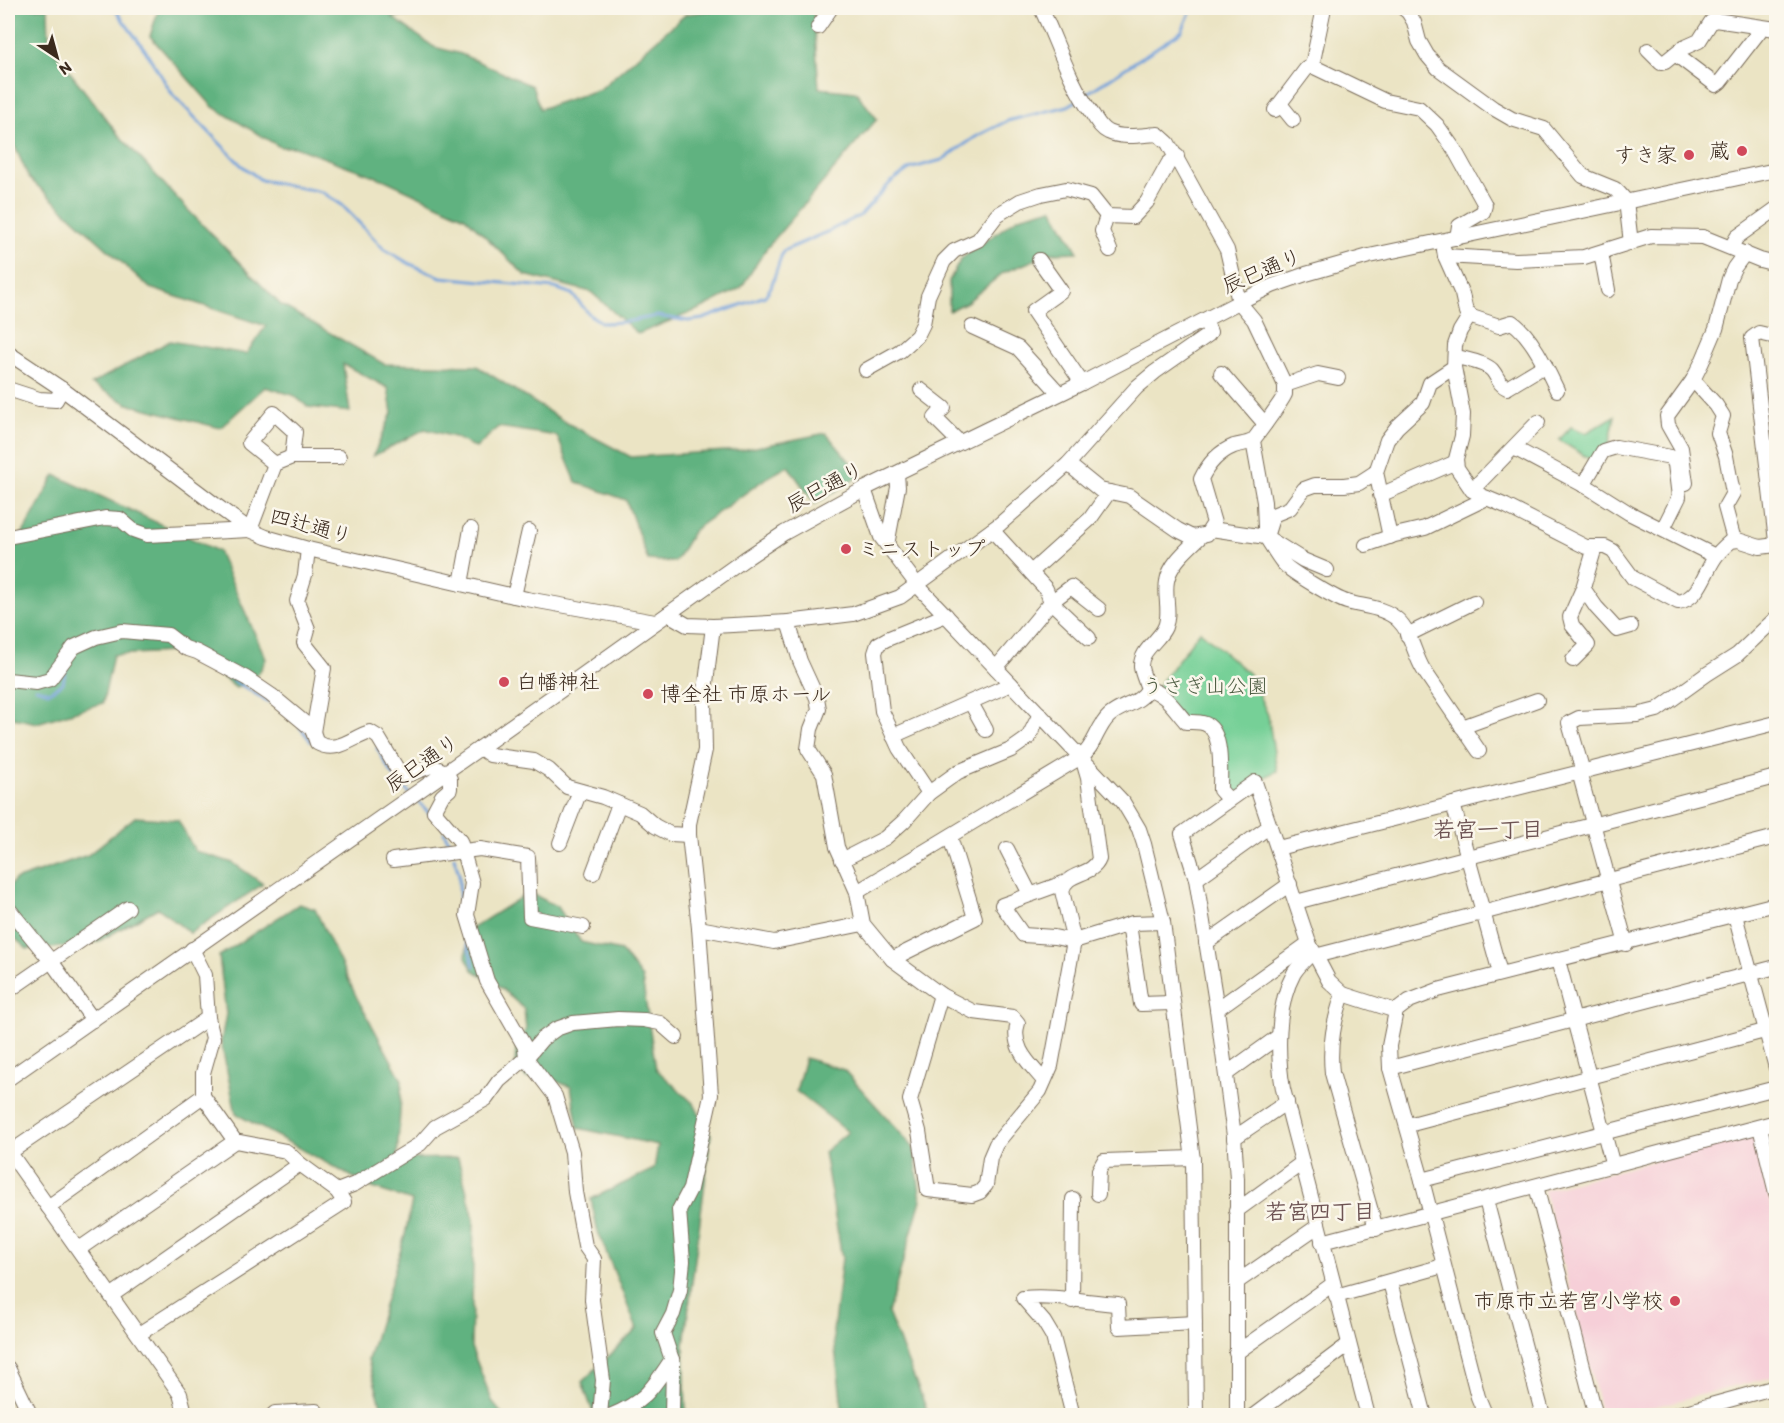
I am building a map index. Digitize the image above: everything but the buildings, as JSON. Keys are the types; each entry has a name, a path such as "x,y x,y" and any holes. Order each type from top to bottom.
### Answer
{"street":[{"path":"818,27 831,8"},
{"path":"857,892 1081,757 1090,749 1107,717 1144,696 1148,689 1141,666 1142,661 1146,651 1164,630 1168,618 1166,582 1170,569 1214,523 1201,479 1210,463 1223,452 1233,446 1253,441 1258,436 1285,395 1285,385 1254,320 1239,302 1231,259 1227,250 1177,156 1158,134 1130,136 1106,131 1101,126 1079,95 1041,8"},
{"path":"1312,66 1323,8"},
{"path":"1402,8 1408,12 1414,22 1419,41 1438,68 1493,108 1512,118 1544,129 1583,176 1615,189 1626,201 1631,243"},
{"path":"1648,50 1661,63 1665,62 1675,54 1699,42 1711,22 1715,20 1776,29"},
{"path":"1675,54 1716,85 1761,28"},
{"path":"1293,120 1278,107 1306,69 1312,66"},
{"path":"1312,66 1385,101 1419,108 1437,124 1485,205 1483,212 1459,226 1450,239 1445,256 1462,294 1466,312 1499,326 1512,322 1520,328 1545,365 1557,390"},
{"path":"866,370 900,351 917,336 923,324 928,296 944,261 954,251 978,240 997,215 1020,201 1066,189 1091,196 1107,216 1133,217 1147,202 1168,164 1177,156"},
{"name":"辰巳通り","path":"8,1079 784,532 864,489 1272,286 1338,264 1776,170"},
{"path":"1731,247 1737,237 1776,209"},
{"path":"1107,216 1102,231 1110,250"},
{"path":"1445,256 1516,260 1584,257 1651,236 1704,237 1776,264"},
{"path":"1601,253 1608,290"},
{"path":"1686,483 1681,447 1668,425 1667,416 1693,380 1716,329 1729,279 1734,268 1746,253"},
{"path":"1039,260 1061,291 1033,311 1082,382"},
{"path":"1470,315 1460,330 1455,345 1454,362 1463,414 1462,436 1456,468 1472,490 1586,547 1605,547 1613,551 1633,578 1678,602 1692,596 1715,556 1734,540"},
{"path":"668,614 687,625 788,622 853,614 900,597 992,530 1068,464 1137,387 1208,335 1210,327 1205,320"},
{"path":"972,327 1018,348 1059,393"},
{"path":"1734,540 1760,547 1776,543 1752,338 1759,333 1776,337"},
{"name":"四辻通り","path":"8,353 62,389 250,530 266,537 308,549 514,596 656,622"},
{"path":"1390,537 1376,472 1387,440 1397,427 1423,403 1430,382 1454,362 1487,366 1492,370 1501,386 1508,388 1545,365"},
{"path":"1221,374 1265,424"},
{"path":"1285,385 1318,374 1338,378"},
{"path":"1693,380 1723,416 1718,433 1726,456 1733,493 1725,507 1734,540"},
{"path":"8,389 39,399 56,400 62,389"},
{"path":"921,390 944,408 935,418 959,442"},
{"path":"275,464 249,443 274,413 295,432 292,457"},
{"path":"1472,490 1538,422"},
{"path":"1253,441 1264,502 1266,537 1286,566 1345,602 1385,612 1398,620 1423,669 1479,751"},
{"path":"1582,485 1603,451 1608,449 1616,447 1671,457 1675,464 1679,497 1663,529"},
{"path":"1514,448 1629,513 1715,556"},
{"path":"8,537 105,518 120,519 133,530 147,535 250,530 275,464 292,457 339,457"},
{"path":"1380,495 1456,462"},
{"path":"1068,464 1091,484 1108,492 1129,496 1192,537 1205,533 1266,537 1303,560 1327,570"},
{"path":"1266,537 1273,515 1290,508 1304,489 1315,485 1359,483 1376,472"},
{"path":"887,545 898,487 897,474"},
{"path":"864,489 881,537 918,586 1123,802 1139,828 1163,922 1193,1158 1196,1416"},
{"path":"1031,572 1090,519 1108,492"},
{"path":"1366,545 1425,528 1487,498"},
{"path":"461,584 471,529"},
{"path":"992,530 1046,589 1051,602 1089,638"},
{"path":"514,596 530,531"},
{"path":"1573,660 1588,645 1572,625 1570,617 1583,588 1595,547"},
{"path":"308,549 305,575 297,601 308,629 304,643 324,668 313,732"},
{"path":"996,668 1051,602 1068,588 1074,587 1099,609"},
{"path":"1583,588 1596,607 1617,630 1631,626"},
{"path":"1407,635 1474,602"},
{"path":"929,793 899,748 882,711 875,653 878,644 946,615"},
{"path":"1626,944 1593,824 1569,723 1579,718 1637,715 1657,710 1737,655 1776,618"},
{"path":"788,622 800,660 817,698 819,709 811,729 808,749 825,774 837,847 857,892 863,924 892,959 941,995 974,1012 1013,1017 1018,1023 1016,1031 1019,1048 1044,1081"},
{"path":"672,1416 672,1359 663,1333 673,1314 680,1290 683,1261 679,1210 692,1179 711,1095 689,824 705,750 704,699 713,626"},
{"path":"8,680 36,683 50,679 74,647 96,637 122,631 168,635 184,648 197,652 246,678 271,695 312,729 317,743 323,747 342,746 356,736 370,732 378,737 402,777 431,766 446,772 450,779 450,789 442,796 434,811 460,841 472,883 467,915 487,981 525,1047 526,1058 555,1096 572,1152 575,1192 585,1246 594,1259 592,1300 603,1380 600,1416"},
{"path":"893,736 1011,684"},
{"path":"1148,689 1155,690 1167,699 1186,722 1209,725 1216,735 1221,763 1220,790 1229,800"},
{"path":"1462,727 1537,700"},
{"path":"971,703 986,730"},
{"path":"842,860 885,838 929,793 958,772 1011,750 1028,738 1040,714"},
{"path":"1278,848 1776,723"},
{"path":"480,748 490,755 534,761 549,770 567,787 640,813 655,826 670,834 689,836"},
{"path":"1081,757 1088,778 1099,859 1097,865 1087,873 1066,882 1002,905 1023,936 1054,937 1074,941 1129,924 1163,922"},
{"path":"1296,902 1776,777"},
{"path":"1237,1416 1237,1179 1234,1138 1217,1009 1196,879 1182,834 1255,782 1313,950 1329,981 1343,994 1396,1011"},
{"path":"560,843 580,790"},
{"path":"592,873 619,804"},
{"path":"1452,804 1500,973"},
{"path":"1196,879 1270,826"},
{"path":"892,959 975,918 950,837"},
{"path":"1217,1009 1313,950 1483,913 1776,837"},
{"path":"393,860 480,849 528,858 530,917 583,927"},
{"path":"1007,849 1030,894"},
{"path":"941,995 910,1100 919,1131 928,1190 972,1195 980,1192 986,1185 990,1158 996,1144 1040,1091 1051,1066 1074,941 1062,891 1066,882"},
{"path":"1206,943 1290,884"},
{"path":"1486,1416 1478,1397 1408,1125 1390,1068 1389,1046 1396,1011 1409,1001 1438,990 1776,904"},
{"path":"8,991 128,908"},
{"path":"9,912 51,961 93,1020"},
{"path":"1735,915 1751,974 1772,1030 1776,1068"},
{"path":"699,927 774,942 863,924"},
{"path":"1129,924 1141,1004 1172,1003"},
{"path":"139,1334 344,1202 337,1191 286,1151 234,1141 203,1096 203,1073 213,1038 208,1018 205,975 192,949"},
{"path":"1313,950 1294,973 1285,1000 1278,1060 1366,1411 1353,1416"},
{"path":"1558,960 1613,1166"},
{"path":"1390,1068 1776,967"},
{"path":"1343,994 1333,1024 1330,1054 1332,1073 1376,1229"},
{"path":"186,1416 180,1394 8,1152 208,1018"},
{"path":"337,1191 355,1184 420,1143 435,1127 486,1099 499,1082 526,1058 542,1039 556,1029 573,1023 618,1019 644,1020 660,1023 676,1037"},
{"path":"1408,1125 1772,1030"},
{"path":"1226,1074 1279,1036"},
{"path":"1422,1179 1776,1088"},
{"path":"48,1207 203,1096"},
{"path":"1234,1138 1287,1102"},
{"path":"1322,1242 1776,1122"},
{"path":"1760,1127 1776,1193"},
{"path":"79,1250 234,1141"},
{"path":"1098,1194 1099,1170 1104,1161 1193,1158"},
{"path":"1236,1211 1302,1163"},
{"path":"111,1295 300,1164"},
{"path":"1536,1186 1596,1416"},
{"path":"1072,1300 1073,1199"},
{"path":"1486,1200 1543,1416"},
{"path":"1236,1282 1318,1226"},
{"path":"1236,1353 1335,1290 1390,1282 1443,1266"},
{"path":"1390,1282 1425,1416"},
{"path":"1072,1416 1053,1337 1044,1322 1023,1298 1049,1296 1118,1304 1119,1327 1195,1323"},
{"path":"1253,1416 1349,1344"},
{"path":"610,1416 631,1408 639,1401 652,1389 672,1359"},
{"path":"8,1368 31,1416"},
{"path":"1671,1416 1776,1387"},
{"path":"274,1415 316,1411"}],"shaded area":[{"name":"市原市立若宮小学校","path":"1753,1135 1776,1226 1776,1376 1621,1415 1602,1415 1544,1190"}],"green space":[{"path":"8,8 48,8 49,45 117,133 281,305 384,364 477,366 565,422 631,457 742,450 826,433 861,475 815,504 788,466 765,479 694,530 675,562 648,560 626,500 576,482 557,436 498,427 476,448 454,437 425,429 373,456 392,413 388,388 343,364 350,412 308,407 293,395 265,387 220,428 128,404 91,384 170,341 246,354 266,326 150,288 29,178 8,131"},
{"path":"159,8 500,8 392,17 434,47 461,54 532,86 540,109 600,89 686,14 727,8 813,8 819,88 856,92 877,119 766,249 741,288 702,308 638,334 591,292 525,275 465,217 385,180 295,147 280,147 213,107 150,36"},
{"path":"1052,208 1078,252 1051,253 1003,273 967,302 949,311 949,281 961,259 1019,217"},
{"path":"1615,416 1608,449 1596,463 1559,440 1571,427 1586,433"},
{"path":"55,475 218,551 266,659 259,673 236,688 191,651 113,655 103,703 37,723 8,717 8,554 17,544"},
{"name":"うさぎ山公園","path":"1200,631 1249,674 1268,715 1277,771 1255,782 1229,800 1216,735 1186,722 1155,690"},
{"path":"135,817 178,820 195,851 233,863 263,884 190,933 158,908 97,942 46,949 27,949 8,932 8,888 15,880 88,855"},
{"path":"529,892 558,907 581,942 621,951 642,978 656,1069 694,1104 711,1135 684,1345 686,1415 594,1415 582,1382 637,1329 597,1229 591,1199 654,1169 658,1145 578,1128 571,1087 546,1077 526,1078 515,1064 516,1048 526,1029 524,1009 501,988 473,970 466,957 468,931"},
{"path":"299,904 315,909 357,998 402,1080 397,1159 458,1158 474,1219 471,1347 493,1403 503,1415 384,1415 368,1360 405,1235 412,1201 373,1188 236,1114 221,1042 226,1014 219,956"},
{"path":"805,1058 844,1070 914,1148 921,1200 888,1313 929,1415 843,1415 833,1332 842,1258 824,1152 848,1132 796,1091"}],"waterway":[{"path":"114,8 145,50 173,95 241,165 261,180 322,192 342,205 384,249 410,264 441,277 555,288 572,294 590,315 603,323 625,322 657,316 688,321 703,319 765,296 771,287 783,251 861,215 891,182 909,169 942,160 977,136 1007,121 1068,106 1078,100"},
{"path":"1086,94 1182,31 1192,8"},
{"path":"162,640 183,656 197,659"},
{"path":"36,688 49,692 63,683 66,666"},
{"path":"227,674 269,702"},
{"path":"300,727 311,741"},
{"path":"377,748 390,771 410,794"},
{"path":"415,798 429,813"},
{"path":"444,832 452,848"},
{"path":"454,857 459,874 460,919 474,966"}],"place":[{"name":"蔵","path":"1742,151"},
{"name":"すき家","path":"1689,155"},
{"name":"ミニストップ","path":"846,549"},
{"name":"白幡神社","path":"504,682"},
{"name":"博全社 市原ホール","path":"648,694"},
{"name":"市原市立若宮小学校","path":"1675,1301"}],"district":[{"name":"若宮一丁目","path":"1488,829"},
{"name":"若宮四丁目","path":"1320,1211"}]}
